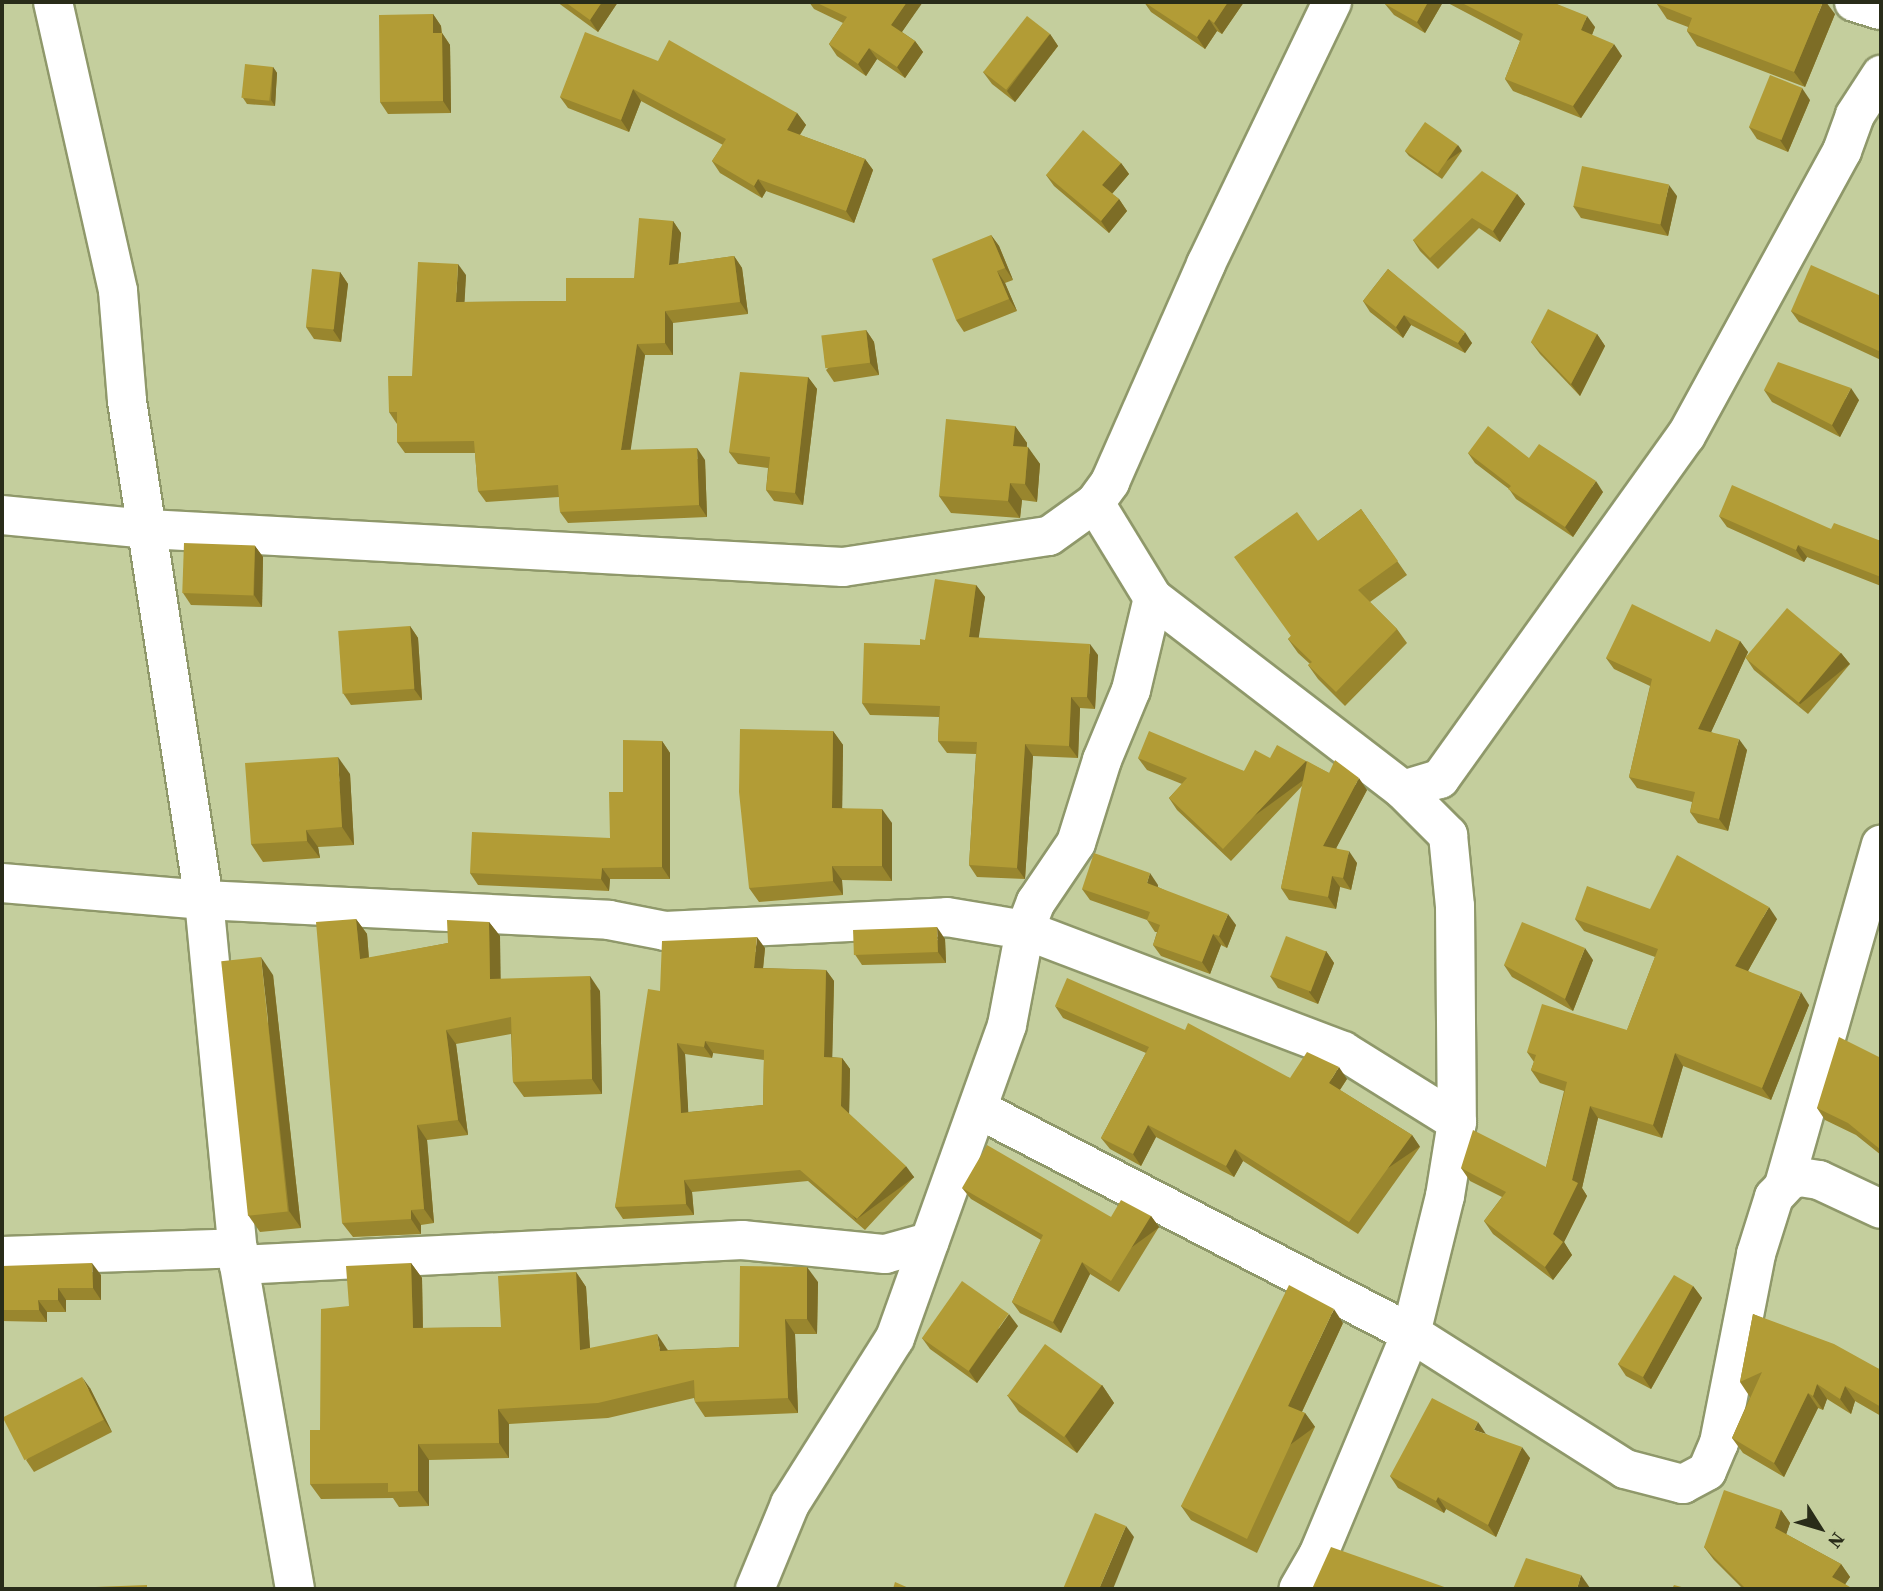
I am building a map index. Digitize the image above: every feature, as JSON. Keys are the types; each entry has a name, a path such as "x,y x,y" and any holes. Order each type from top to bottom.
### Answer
{"street":[{"path":"53,2 118,291 127,401 204,900 239,1256 295,1589"},
{"path":"2,515 148,529 844,567 1049,536 1096,503 1126,450 1206,264 1332,2"},
{"path":"1854,2 1881,10"},
{"path":"1402,790 1440,779 1686,436 1842,151 1855,115 1881,75"},
{"path":"1096,503 1153,598 1402,790 1448,835"},
{"path":"755,1589 790,1504 874,1378 895,1338 1007,1025 1025,930 1036,902 1076,843 1102,760 1131,690 1153,598"},
{"path":"1298,1589 1318,1555 1412,1333 1429,1275 1457,1122 1455,906 1440,779"},
{"path":"978,1109 1412,1333 1625,1469 1683,1484 1696,1480 1707,1471 1719,1443 1764,1222 1784,1185 1872,915 1881,845"},
{"path":"2,883 204,900 609,920 665,931 947,917 1025,930 1343,1051 1457,1122"},
{"path":"1784,1185 1800,1177 1819,1180 1881,1209"},
{"path":"2,1256 239,1256 742,1240 885,1254 929,1242"},
{"path":"885,1254 913,1287"}],"building":[{"path":"565,2 602,2 590,20"},
{"path":"815,2 907,2 891,25 915,41 897,67 869,48 858,64 829,44 847,17"},
{"path":"1144,2 1228,2 1214,23 1209,19 1197,37"},
{"path":"1428,2 1417,22 1385,4"},
{"path":"1460,2 1552,2 1587,16 1581,30 1614,44 1573,106 1505,79 1523,34"},
{"path":"1823,2 1794,72 1687,31 1692,18 1657,4"},
{"path":"433,14 433,33 442,33 443,101 380,102 379,15"},
{"path":"1027,16 1050,34 1006,90 983,72"},
{"path":"585,32 658,61 669,40 797,113 787,130 865,159 846,211 758,179 754,186 712,161 726,139 633,89 621,120 560,97"},
{"path":"245,64 273,67 269,101 241,98"},
{"path":"1770,75 1802,88 1781,140 1749,127"},
{"path":"1425,122 1458,145 1438,174 1405,151"},
{"path":"1083,130 1121,163 1102,185 1119,199 1101,221 1046,175"},
{"path":"1582,166 1669,185 1661,225 1573,206"},
{"path":"1482,171 1517,194 1493,231 1472,218 1430,258 1413,240"},
{"path":"639,218 673,221 669,265 734,256 740,302 665,311 665,343 637,344 621,450 697,448 699,505 560,512 558,485 478,491 474,441 397,442 397,412 389,412 388,376 412,376 418,262 458,264 456,302 566,301 566,278 634,278"},
{"path":"991,235 1005,268 997,271 1009,299 956,320 932,259"},
{"path":"1811,265 1881,296 1881,352 1791,311"},
{"path":"312,269 340,272 334,330 306,327"},
{"path":"1388,269 1465,332 1458,343 1404,315 1396,327 1363,301"},
{"path":"1548,309 1597,334 1571,384 1531,342"},
{"path":"866,330 870,363 825,368 821,335"},
{"path":"1778,362 1851,388 1832,425 1764,390"},
{"path":"740,372 808,377 795,493 766,490 770,457 729,452"},
{"path":"946,419 1015,426 1013,446 1028,447 1025,484 1010,483 1008,501 939,496"},
{"path":"1488,426 1529,458 1539,444 1596,481 1565,527 1508,489 1511,486 1468,453"},
{"path":"1732,485 1831,529 1834,523 1881,541 1881,577 1798,545 1796,550 1719,516"},
{"path":"1361,509 1398,561 1358,590 1397,629 1336,692 1308,665 1312,662 1288,639 1291,636 1234,557 1297,512 1318,541"},
{"path":"184,543 255,545 253,595 182,593"},
{"path":"935,579 976,585 969,637 1090,644 1087,697 1071,697 1069,746 1025,744 1017,868 969,865 977,742 938,741 940,706 862,703 864,643 920,645 920,639 925,640"},
{"path":"1632,604 1710,642 1716,629 1740,641 1698,729 1739,739 1719,819 1690,812 1695,792 1629,777 1652,679 1606,658"},
{"path":"1787,608 1841,653 1799,703 1745,658"},
{"path":"410,626 414,689 343,694 338,631"},
{"path":"740,729 833,731 832,808 882,809 882,866 832,866 833,881 749,888 739,792"},
{"path":"1149,731 1244,771 1255,750 1270,758 1277,745 1306,761 1223,849 1169,798 1187,778 1138,758"},
{"path":"623,740 662,741 662,867 602,868 601,879 470,873 472,832 610,838 609,792 623,792"},
{"path":"338,757 342,827 306,830 307,841 251,844 245,763"},
{"path":"1335,760 1359,778 1323,846 1349,851 1343,878 1332,876 1328,897 1281,888 1307,761 1329,773"},
{"path":"1094,853 1150,873 1147,883 1228,914 1219,936 1213,934 1202,962 1153,945 1160,925 1147,920 1150,912 1082,889"},
{"path":"1677,855 1769,907 1735,966 1801,992 1762,1088 1675,1053 1653,1125 1590,1106 1572,1180 1578,1183 1553,1234 1563,1242 1545,1267 1484,1221 1506,1192 1461,1168 1473,1130 1546,1167 1567,1082 1531,1070 1536,1055 1527,1052 1542,1004 1627,1030 1658,949 1575,919 1587,886 1650,909"},
{"path":"356,919 360,959 448,943 447,920 489,922 490,979 590,976 592,1079 513,1082 511,1017 446,1030 458,1120 417,1125 424,1209 411,1210 411,1219 342,1223 316,922"},
{"path":"1522,922 1585,948 1565,999 1504,965"},
{"path":"937,927 938,952 854,955 853,930"},
{"path":"1286,936 1326,951 1311,992 1271,976"},
{"path":"757,937 754,968 826,970 824,1057 842,1058 841,1106 906,1166 857,1219 800,1170 684,1180 686,1204 615,1207 648,989 660,991 662,941","holes":["705,1041 764,1050 763,1105 681,1113 677,1043 704,1047"]},
{"path":"261,957 288,1212 248,1216 221,961"},
{"path":"1067,978 1185,1030 1188,1023 1290,1078 1307,1052 1339,1067 1329,1083 1412,1135 1349,1222 1235,1149 1226,1166 1148,1125 1133,1154 1101,1138 1149,1047 1055,1006"},
{"path":"1839,1037 1881,1058 1881,1150 1848,1123 1817,1108"},
{"path":"987,1145 1111,1217 1121,1200 1151,1216 1111,1281 1082,1262 1053,1322 1012,1302 1043,1235 962,1188"},
{"path":"92,1263 93,1288 58,1288 58,1300 38,1300 39,1310 2,1310 2,1266"},
{"path":"411,1263 413,1328 501,1327 498,1276 576,1272 580,1350 657,1334 660,1351 739,1347 740,1266 807,1267 807,1319 785,1319 788,1398 695,1402 694,1380 598,1403 498,1409 499,1443 418,1444 418,1491 388,1492 388,1483 310,1484 310,1430 320,1430 321,1309 349,1306 346,1266"},
{"path":"1674,1275 1693,1286 1643,1377 1618,1364"},
{"path":"962,1281 1009,1314 969,1371 922,1338"},
{"path":"1289,1285 1334,1309 1288,1406 1305,1413 1247,1539 1181,1506"},
{"path":"1753,1314 1834,1344 1881,1370 1881,1407 1845,1386 1840,1399 1817,1384 1813,1396 1808,1393 1774,1463 1732,1438 1762,1372 1740,1382"},
{"path":"1045,1344 1102,1385 1064,1437 1007,1396"},
{"path":"82,1377 104,1420 24,1460 3,1417"},
{"path":"1432,1398 1478,1422 1474,1430 1522,1447 1488,1525 1438,1497 1436,1501 1390,1476"},
{"path":"1724,1490 1781,1510 1775,1528 1841,1564 1832,1577 1850,1587 1746,1589 1704,1547"},
{"path":"1095,1513 1126,1526 1099,1589 1063,1589"},
{"path":"1331,1547 1450,1589 1312,1589"},
{"path":"1526,1558 1581,1575 1577,1589 1513,1589"},
{"path":"895,1582 911,1589 893,1589"},
{"path":"147,1585 147,1589 44,1589"},
{"path":"1674,1585 1689,1589 1672,1589"}]}
